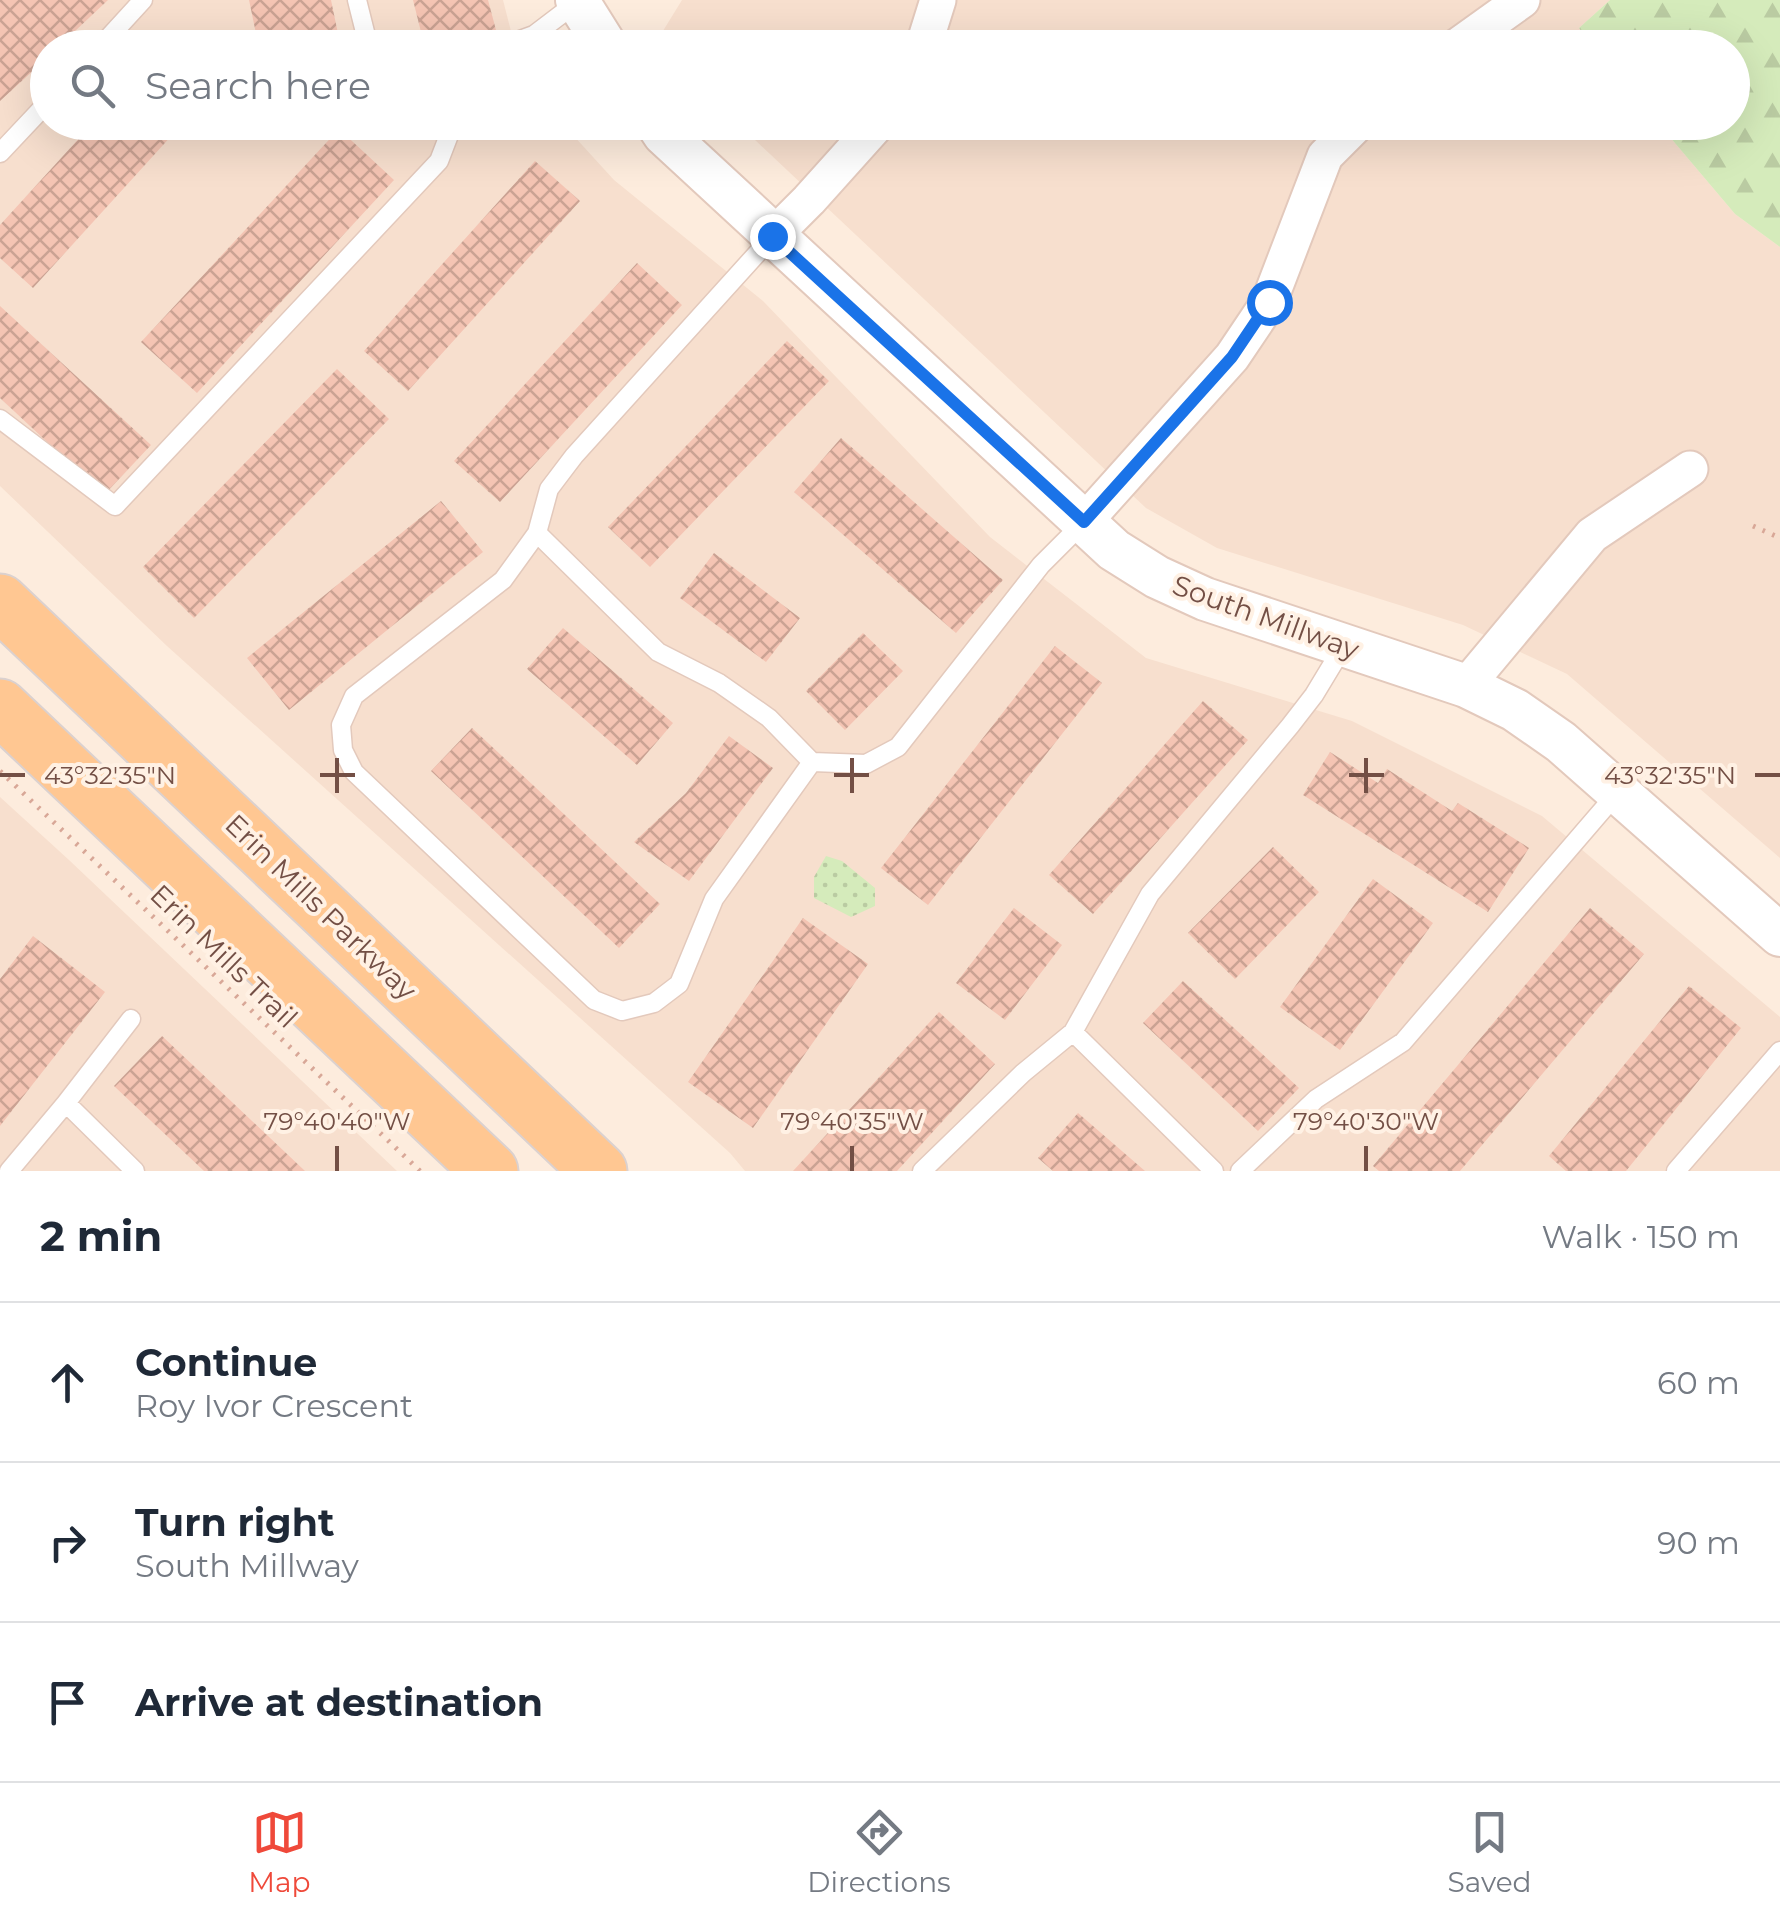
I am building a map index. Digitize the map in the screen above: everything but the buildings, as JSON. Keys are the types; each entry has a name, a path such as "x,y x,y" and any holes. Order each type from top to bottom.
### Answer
{"main road":[{"name":"Erin Mills Parkway","path":"0,602 600,1171"},
{"path":"0,707 490,1171"}],"street":[{"path":"929,30 938,0"},
{"path":"1480,30 1522,0"},
{"path":"578,1 596,30"},
{"name":"South Millway","path":"670,140 1114,550 1157,577 1205,599 1466,686 1514,710 1561,742 1780,935"},
{"path":"772,236 863,140"},
{"path":"1084,522 1232,357 1269,302 1325,156 1341,140"},
{"path":"1466,686 1592,535 1690,469"}],"lane":[{"path":"115,30 143,0"},
{"path":"357,0 364,30"},
{"path":"542,30 578,1"},
{"path":"0,153 30,121"},
{"path":"0,419 116,506 439,161 447,140"},
{"path":"772,236 574,456 549,489 537,534 502,580 354,696 341,725 342,750 354,772 594,1000 622,1011 654,1002 679,984 714,899 812,762"},
{"path":"537,534 658,652 718,683 769,718 812,762 866,764 898,747 1041,564 1084,522"},
{"path":"922,1171 1023,1073 1074,1032 1150,894 1302,711 1344,646"},
{"path":"1240,1171 1316,1099 1404,1042 1618,792"},
{"path":"9,1171 131,1019"},
{"path":"1074,1032 1214,1171"},
{"path":"1676,1171 1780,1051"},
{"path":"66,1103 135,1171"}],"path":[{"path":"1753,526 1780,538"},
{"name":"Erin Mills Trail","path":"0,771 420,1171"}],"shaded area":[{"path":"0,0 503,0 511,30 30,30 30,140 578,140 614,180 763,301 990,537 1146,658 1352,721 1542,816 1780,1017 1780,1171 745,1171 730,1153 167,646 0,486"},
{"path":"682,0 1610,0 1581,30 664,30"},
{"path":"755,140 1672,140 1735,214 1780,247 1780,858 1567,674 1463,625 1217,548 1146,508"},
{"path":"0,797 69,860 397,1171 0,1171"}],"green space":[{"path":"1610,0 1780,0 1780,247 1735,214 1672,140 1750,140 1750,30 1579,28"},
{"path":"826,856 842,861 875,888 875,906 851,917 814,898 814,877"}],"route":[{"path":"772,236 1084,522 1232,357 1269,302"}]}
